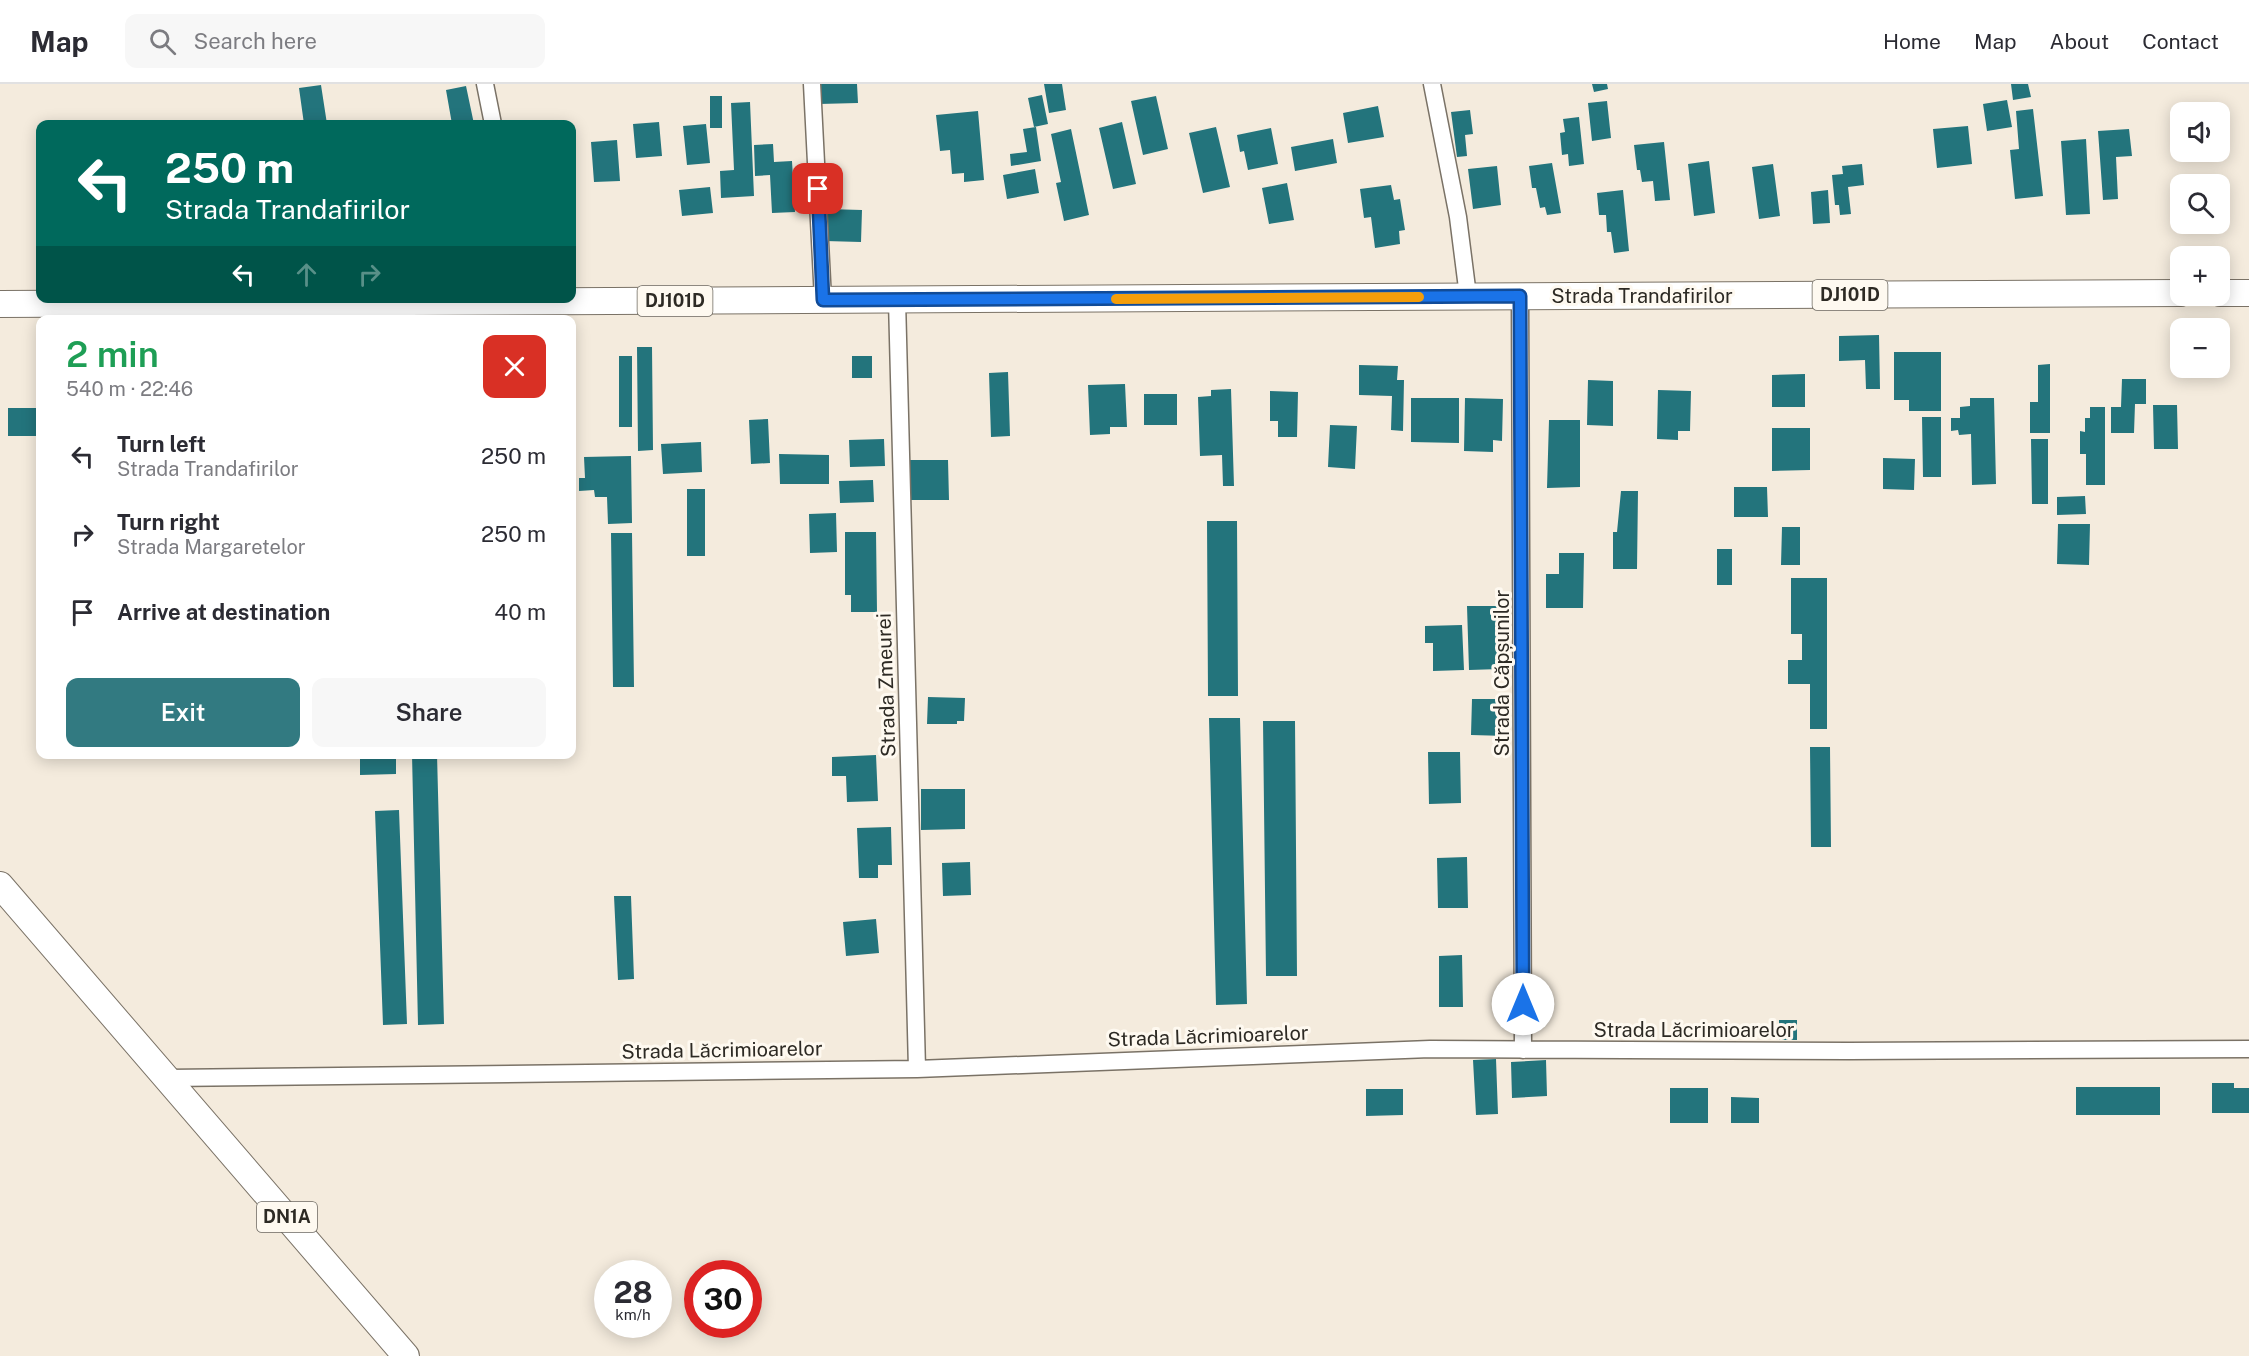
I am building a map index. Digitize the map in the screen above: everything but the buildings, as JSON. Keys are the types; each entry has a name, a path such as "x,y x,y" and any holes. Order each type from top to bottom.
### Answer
{"main road":[{"name":"Strada Trandafirilor","path":"576,300 2170,293"},
{"path":"2230,293 2249,293"},
{"name":"DJ101D","path":"0,304 132,303"},
{"name":"DN1A","path":"0,885 406,1356"}],"street":[{"path":"485,84 492,120"},
{"path":"812,84 823,300"},
{"path":"1432,84 1458,217 1468,296"},
{"name":"Strada Căpșunilor","path":"1520,296 1523,1050"},
{"name":"Strada Zmeurei","path":"897,300 917,1069"},
{"name":"Strada Lăcrimioarelor","path":"168,1078 917,1069 1430,1049 1849,1052 2249,1049"}],"slow traffic":[{"path":"1116,299 1419,297"}],"route":[{"path":"818,189 823,300 1520,296 1524,796 1523,1004"}]}
